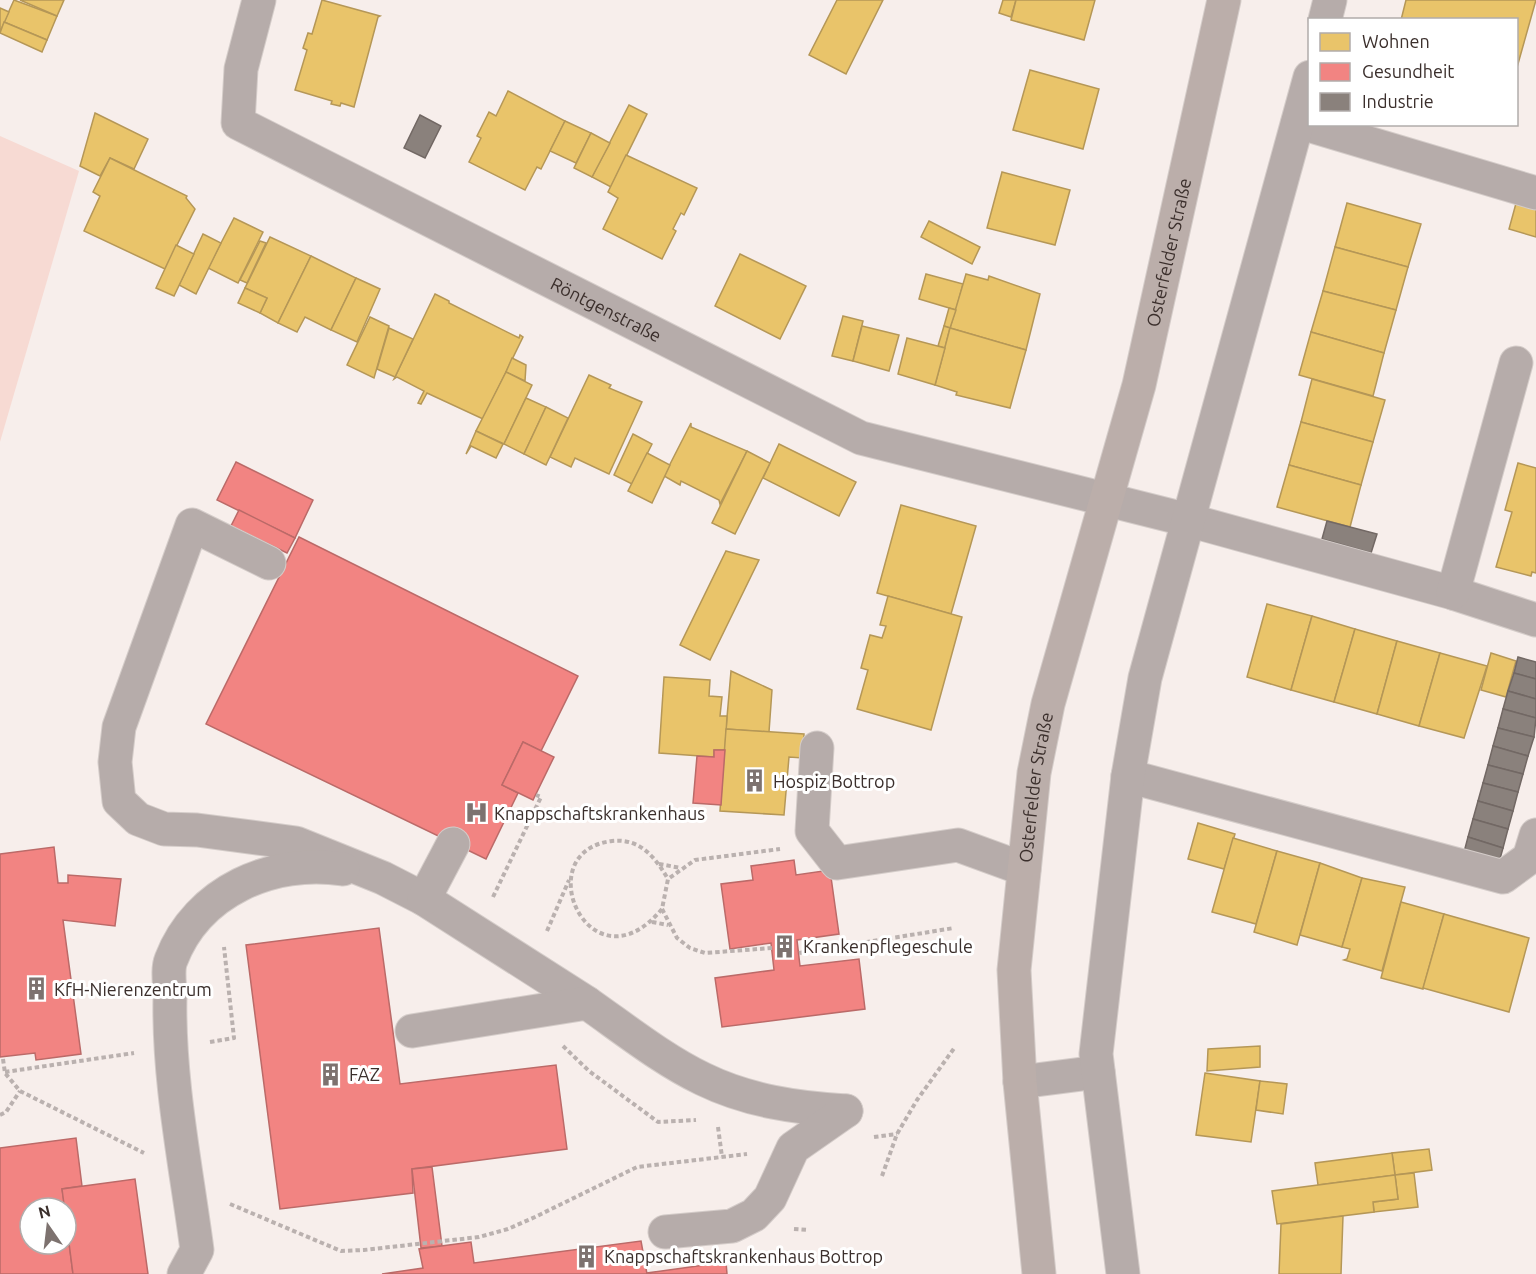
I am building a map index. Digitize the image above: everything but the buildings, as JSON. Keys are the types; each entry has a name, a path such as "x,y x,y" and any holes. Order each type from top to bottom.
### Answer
{"main road":[{"name":"Osterfelder Straße","path":"1039,1274 1020,1082 1014,970 1035,773 1048,704 1139,385 1224,0"}],"street":[{"name":"Röntgenstraße","path":"259,0 241,69 238,123 861,438 1106,502"},
{"path":"1326,18 1330,0"},
{"path":"1123,1274 1096,1054 1128,776 1145,678 1308,84"},
{"path":"1298,122 1308,125"},
{"path":"1311,126 1536,193"},
{"path":"1453,593 1516,363"},
{"path":"1106,502 1188,520 1453,593 1536,620"},
{"path":"269,563 192,525 119,727 115,762 119,801 138,819 164,829 197,830 296,843 383,878 477,932 703,1079 766,1101 801,1108 846,1111 793,1148 770,1198 754,1215 732,1226 665,1232"},
{"path":"817,748 812,831 837,863 958,845 1024,869"},
{"path":"1128,776 1503,877 1529,858 1536,836"},
{"path":"424,900 453,844"},
{"path":"184,1274 197,1250 170,1048 170,961 186,933 199,917 228,890 259,875 283,869 329,867 383,878"},
{"path":"412,1031 587,1003"},
{"path":"1020,1082 1098,1072"}],"path":[{"path":"477,932 541,797 536,795"},
{"path":"531,968 579,859 590,849 612,841 636,844 649,852 668,879"},
{"path":"572,874 570,889 573,905 580,918 593,929 607,935 623,935 638,931 651,922 662,909 668,879 696,860 822,845"},
{"path":"659,864 682,868"},
{"path":"662,909 668,925 677,938 690,948 705,952 771,948"},
{"path":"651,922 668,925"},
{"path":"799,953 954,928"},
{"path":"4,1072 234,1038 224,946 231,940"},
{"path":"540,1011 564,1047 589,1071 658,1122 704,1119"},
{"path":"882,1176 897,1134 917,1100 955,1047"},
{"path":"3,1059 4,1072 20,1091 136,1148 188,1179 207,1195 341,1251 479,1237 508,1229 637,1167 793,1148"},
{"path":"0,1115 6,1112 20,1091"},
{"path":"716,1119 722,1157"},
{"path":"862,1139 897,1134"}],"shaded area":[{"path":"0,136 79,171 0,442"}],"place":[{"name":"Hospiz Bottrop","path":"755,781"},
{"name":"Knappschaftskrankenhaus","path":"476,813"},
{"name":"Krankenpflegeschule","path":"785,946"},
{"name":"KfH-Nierenzentrum","path":"36,989"},
{"name":"FAZ","path":"331,1074"},
{"name":"Knappschaftskrankenhaus Bottrop","path":"586,1256"}]}
